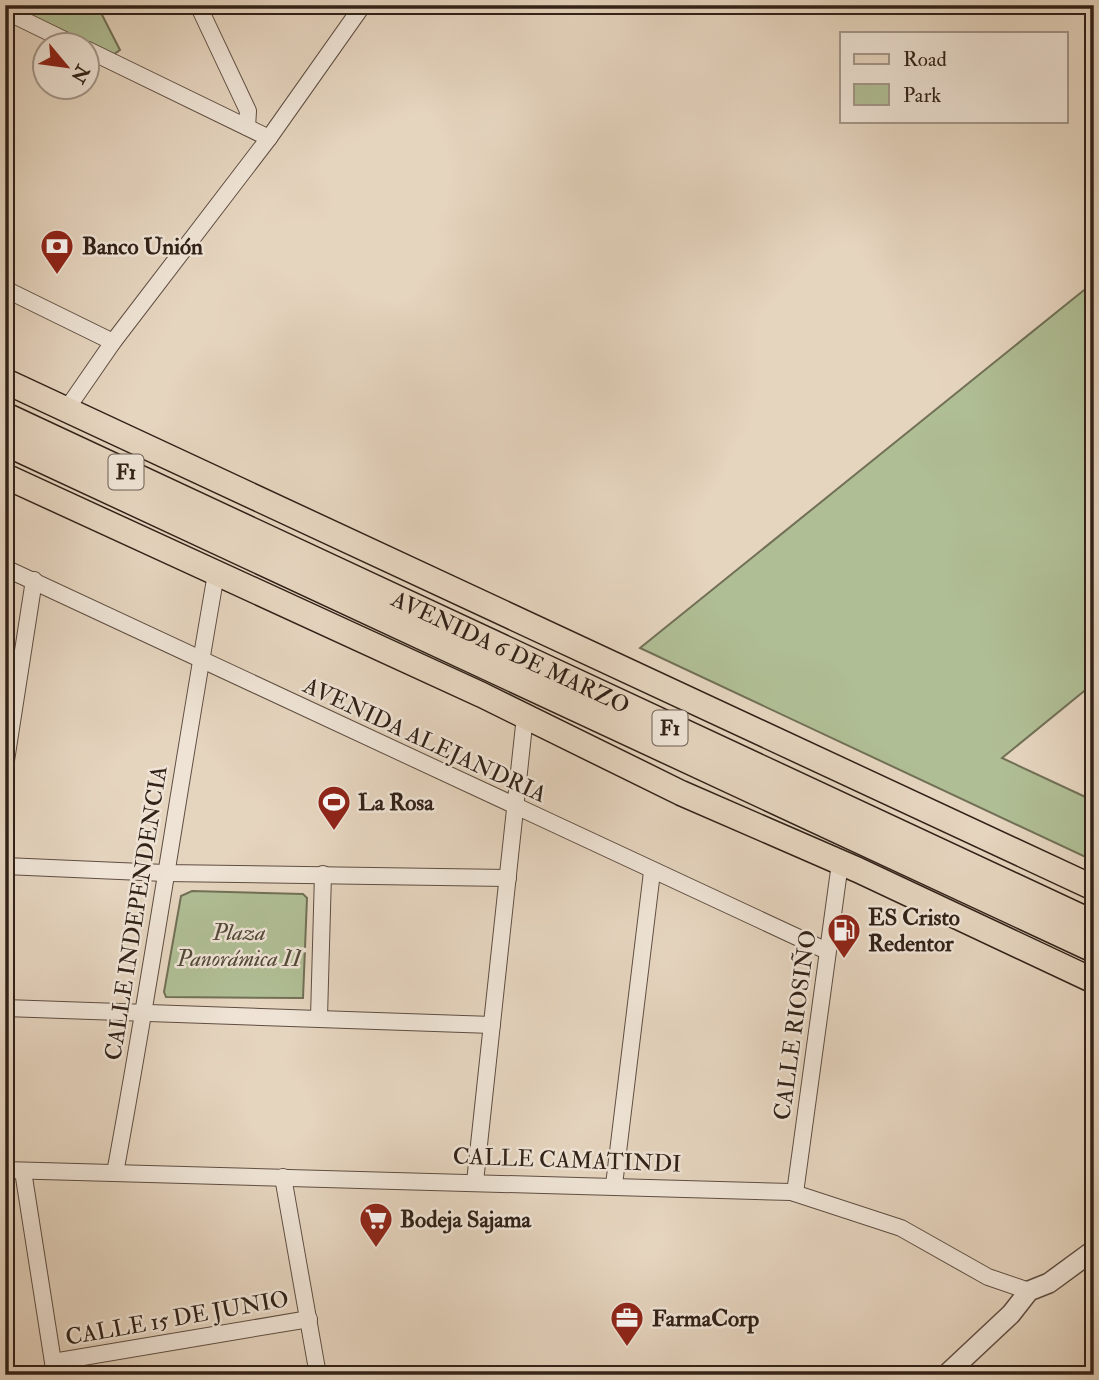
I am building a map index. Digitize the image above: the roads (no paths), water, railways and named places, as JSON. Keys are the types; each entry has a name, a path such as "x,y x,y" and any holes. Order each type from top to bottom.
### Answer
{"highway":[{"name":"AVENIDA 6 DE MARZO","path":"5,416 1094,924"},
{"name":"AVENIDA 6 DE MARZO","path":"5,442 1094,949"}],"main road":[{"name":"AVENIDA 6 DE MARZO","path":"5,381 1094,888"},
{"path":"5,476 526,716 681,793 1094,981"}],"street":[{"path":"198,5 248,111 247,127"},
{"path":"66,410 113,342 269,138 363,5"},
{"path":"5,11 48,32"},
{"path":"102,58 269,138"},
{"path":"5,289 113,342"},
{"name":"AVENIDA ALEJANDRIA","path":"5,568 827,951"},
{"name":"CALLE INDEPENDENCIA","path":"115,1173 145,1013 165,873 216,574"},
{"path":"5,767 33,580"},
{"path":"475,1181 526,716"},
{"name":"CALLE RIOSIÑO","path":"795,1193 839,863"},
{"path":"5,866 165,873 508,878"},
{"path":"614,1185 653,872"},
{"path":"319,1017 323,874"},
{"path":"5,1008 492,1025"},
{"name":"CALLE CAMATINDI","path":"5,1170 614,1185 795,1193 901,1228 988,1277 1030,1291"},
{"path":"23,1171 54,1369"},
{"path":"283,1177 318,1375"},
{"path":"946,1375 1011,1314 1030,1291 1049,1283 1094,1250"},
{"name":"CALLE 15 DE JUNIO","path":"54,1369 309,1320"}],"place":[{"name":"Banco Unión","path":"57,276"},
{"name":"La Rosa","path":"334,832"},
{"name":"ES Cristo Redentor","path":"844,960"},
{"name":"Bodeja Sajama","path":"376,1249"},
{"name":"FarmaCorp","path":"627,1348"}],"park label":[{"name":"Plaza Panorámica II","path":"239,945"}]}
